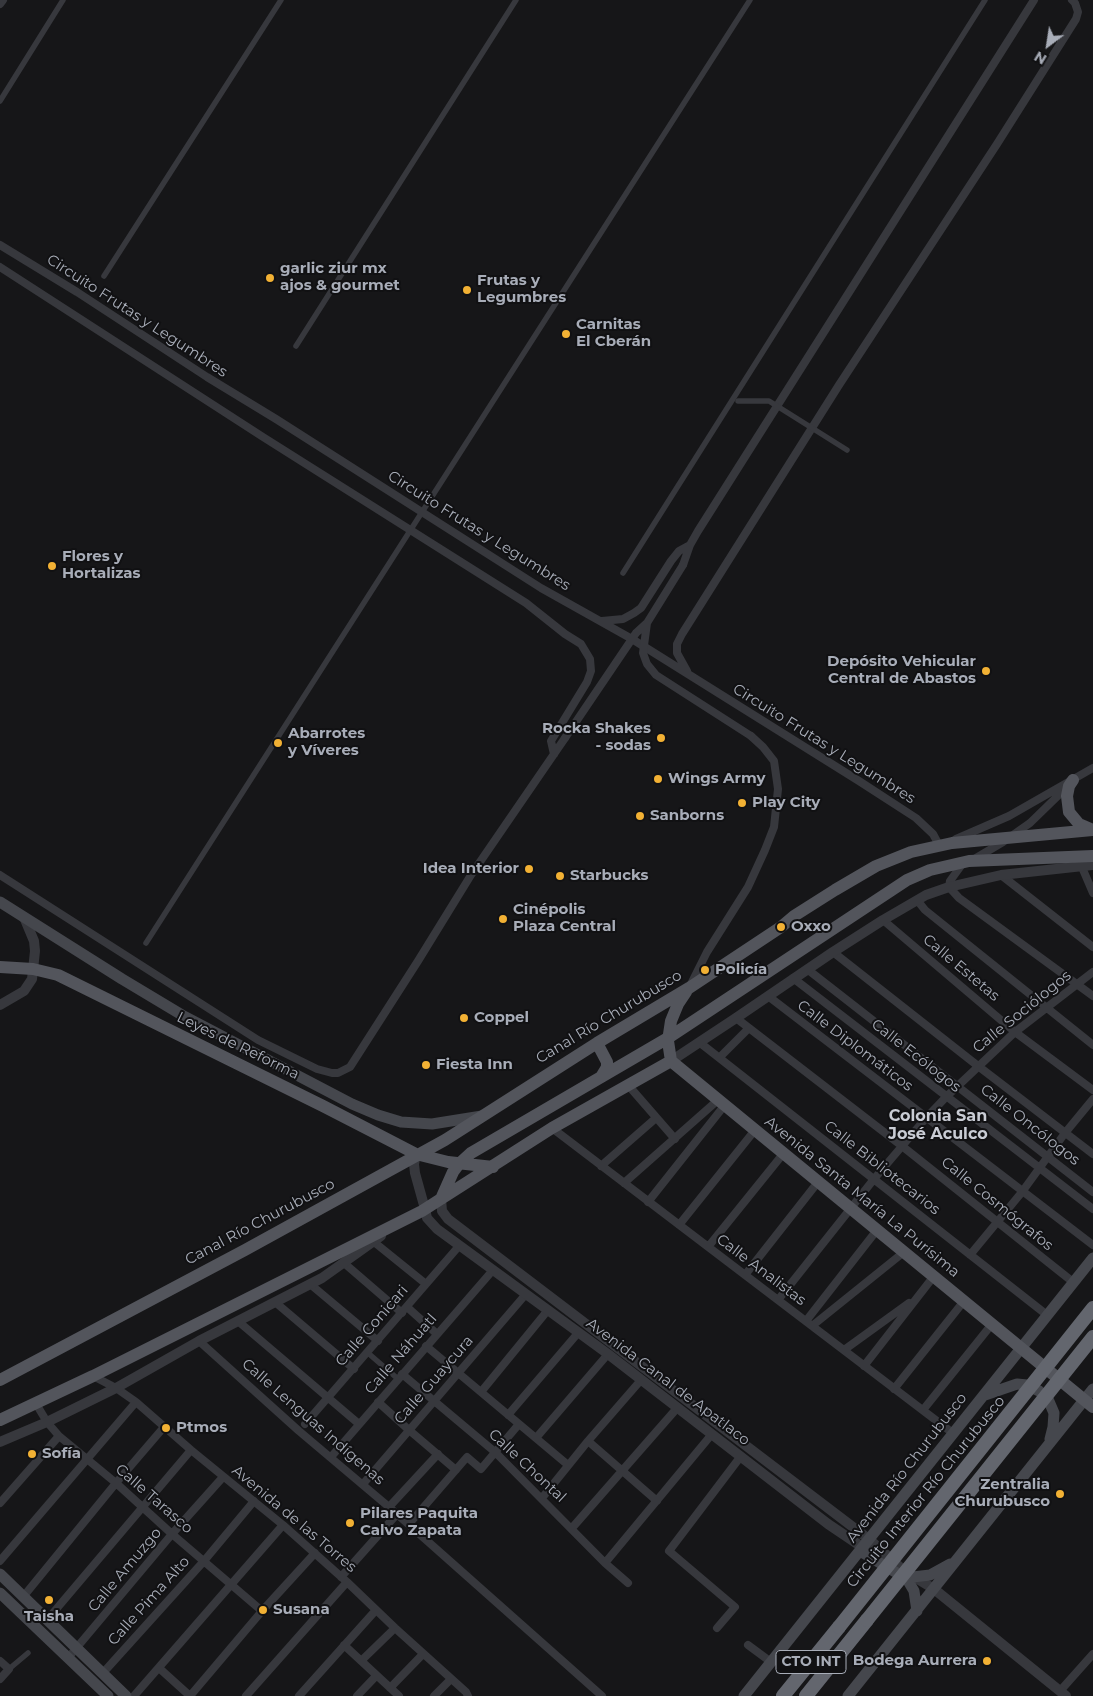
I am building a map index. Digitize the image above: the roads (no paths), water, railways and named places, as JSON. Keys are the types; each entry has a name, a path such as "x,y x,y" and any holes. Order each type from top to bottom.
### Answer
{"highway":[{"name":"Circuito Interior Río Churubusco","path":"783,1696 1093,1308"},
{"name":"CTO INT","path":"806,1696 1093,1337"}],"main road":[{"path":"1072,780 1067,796 1069,812 1079,824 1093,830"},
{"name":"Canal Río Churubusco","path":"0,1380 245,1250 416,1154 445,1140 596,1043 689,988 847,882 876,866 901,855 939,845 1093,830"},
{"path":"930,870 939,845"},
{"path":"441,1200 448,1182 459,1164 477,1150 668,1038 896,886 930,870 966,862 1093,856"},
{"path":"0,902 182,1015 352,1104 378,1115 402,1122 419,1124 446,1122 486,1115"},
{"name":"Leyes de Reforma","path":"0,967 33,969 58,975 416,1154 459,1164 477,1164 493,1167"},
{"path":"0,1420 93,1376 441,1200 552,1128 670,1061 668,1038 674,1012 689,988"},
{"path":"596,1043 607,1062 606,1070 599,1079"},
{"name":"Avenida Santa María La Purísima","path":"670,1061 1089,1403"},
{"name":"Avenida Río Churubusco","path":"744,1696 1093,1258"},
{"path":"984,1396 1020,1384 1031,1386 1043,1393 1050,1402 1054,1413 1054,1427 1048,1446"},
{"name":"CTO INT","path":"848,1696 1048,1446 1089,1403 1093,1389"},
{"path":"864,1547 907,1579 914,1591 917,1610"},
{"path":"913,1576 930,1576 960,1556"},
{"path":"0,1574 126,1696"},
{"path":"0,1593 108,1696"}],"street":[{"path":"0,4 3,0"},
{"path":"0,100 63,0"},
{"path":"104,276 281,0"},
{"path":"296,346 516,0"},
{"path":"146,943 750,0"},
{"path":"623,573 985,0"},
{"path":"0,875 258,1040 317,1069 332,1074 350,1067 472,875 636,633 647,623 683,566 690,545 1034,0"},
{"path":"689,674 677,653 677,644 682,634 839,385 997,144 1076,19 1078,12 1075,2 1072,0"},
{"name":"Circuito Frutas y Legumbres","path":"0,245 541,588 601,621 689,674 903,809 926,826 939,845"},
{"path":"0,267 270,442 526,603 580,644 587,653 591,671 587,682 551,740 554,754"},
{"path":"731,400 769,401 846,450"},
{"path":"601,621 623,619 634,614 641,608 679,551 690,545"},
{"path":"647,623 643,653 647,664 656,675 751,736 763,747 774,761 778,789 774,827 765,850 748,887 708,952 689,988"},
{"path":"939,845 1009,816 1093,768"},
{"path":"949,887 950,881 966,862 1010,838 1048,807 1072,780"},
{"path":"670,1061 793,978 917,900 949,887 1001,875 1093,865"},
{"path":"1081,866 1093,893"},
{"path":"1001,875 1093,946"},
{"path":"949,887 967,905 1093,996"},
{"path":"917,900 925,910 1093,1045"},
{"path":"0,1005 24,991 32,979 35,951 34,941 24,917"},
{"name":"Calle Estetas","path":"883,920 1014,1032 1093,1090"},
{"path":"833,952 1093,1154"},
{"name":"Calle Oncólogos","path":"807,969 1093,1192"},
{"name":"Calle Sociólogos","path":"778,1300 874,1179 946,1097 1014,1032 1093,972"},
{"name":"Calle Ecólogos","path":"793,978 1093,1209"},
{"name":"Calle Diplomáticos","path":"768,996 1093,1245"},
{"name":"Calle Cosmógrafos","path":"736,1018 1074,1282"},
{"path":"720,1057 749,1028"},
{"name":"Calle Bibliotecarios","path":"700,1042 1047,1315"},
{"path":"628,1086 675,1139"},
{"path":"970,1255 1022,1192 1038,1168 1093,1099"},
{"path":"624,1183 721,1103"},
{"path":"648,1202 721,1103"},
{"path":"601,1166 656,1118"},
{"name":"Calle Analistas","path":"552,1128 954,1434"},
{"path":"679,1225 755,1130"},
{"path":"416,1154 414,1169 424,1209"},
{"path":"708,1248 783,1154"},
{"path":"745,1275 818,1182"},
{"name":"Avenida Canal de Apatlaco","path":"441,1200 442,1211 448,1219 518,1272 864,1547"},
{"name":"Avenida Canal de Apatlaco","path":"424,1209 427,1218 433,1225 459,1246 608,1354 828,1524 934,1590 1063,1693"},
{"path":"0,1442 116,1388 199,1341 310,1284 344,1263 399,1222"},
{"path":"809,1324 877,1230"},
{"path":"374,1242 426,1284"},
{"name":"Calle Conicari","path":"305,1424 354,1370 459,1246"},
{"path":"809,1324 904,1252"},
{"path":"344,1263 437,1334"},
{"name":"Calle Náhuatl","path":"331,1457 493,1270"},
{"path":"510,1282 518,1272"},
{"path":"864,1366 934,1276"},
{"path":"310,1284 378,1341"},
{"name":"Calle Guaycura","path":"363,1484 526,1294"},
{"path":"844,1350 915,1298"},
{"path":"894,1388 964,1301"},
{"path":"275,1302 354,1370"},
{"path":"481,1392 548,1310"},
{"path":"239,1322 359,1424"},
{"path":"923,1410 992,1324"},
{"path":"508,1415 578,1333"},
{"name":"Calle Lenguas Indígenas","path":"199,1341 602,1696"},
{"path":"426,1346 568,1465"},
{"path":"368,1353 400,1376"},
{"path":"536,1438 608,1354"},
{"name":"Avenida de las Torres","path":"93,1376 116,1388 136,1402 223,1477 283,1525 344,1579 394,1628 466,1692 468,1696"},
{"name":"Calle Chontal","path":"400,1376 434,1401 495,1452 605,1563 628,1583"},
{"path":"542,1498 641,1380"},
{"name":"Calle Tarasco","path":"35,1402 46,1422 59,1436 116,1483 142,1508 262,1611"},
{"path":"0,1561 136,1402"},
{"path":"378,1402 456,1470"},
{"path":"572,1528 678,1407"},
{"path":"409,1524 467,1457 481,1469 519,1424"},
{"path":"23,1597 164,1426"},
{"path":"605,1563 712,1434"},
{"path":"0,1504 59,1436"},
{"path":"588,1441 658,1501"},
{"path":"47,1620 191,1450"},
{"path":"389,1507 438,1454"},
{"path":"717,1628 735,1607 669,1551 741,1456"},
{"name":"Calle Amuzgo","path":"68,1658 172,1534 223,1477"},
{"path":"0,1489 7,1495"},
{"name":"Calle Pima Alto","path":"102,1674 204,1561 254,1501"},
{"path":"246,1696 397,1514"},
{"path":"134,1696 283,1525"},
{"path":"159,1668 190,1696 262,1611 315,1553"},
{"path":"298,1696 376,1610"},
{"path":"361,1661 394,1628"},
{"path":"344,1645 399,1696"},
{"path":"748,1645 771,1662"},
{"path":"0,1679 28,1653"},
{"path":"390,1688 423,1654"},
{"path":"1063,1693 1093,1654"},
{"path":"0,1661 9,1669"},
{"path":"357,1696 376,1676"},
{"path":"434,1696 451,1679"}],"place":[{"name":"garlic ziur mx ajos & gourmet","path":"270,278"},
{"name":"Frutas y Legumbres","path":"467,290"},
{"name":"Carnitas El Cberán","path":"566,334"},
{"name":"Flores y Hortalizas","path":"52,566"},
{"name":"Depósito Vehicular Central de Abastos","path":"986,671"},
{"name":"Rocka Shakes - sodas","path":"661,738"},
{"name":"Abarrotes y Víveres","path":"278,743"},
{"name":"Wings Army","path":"658,779"},
{"name":"Play City","path":"742,803"},
{"name":"Sanborns","path":"640,816"},
{"name":"Idea Interior","path":"529,869"},
{"name":"Starbucks","path":"560,876"},
{"name":"Cinépolis Plaza Central","path":"503,919"},
{"name":"Oxxo","path":"781,927"},
{"name":"Policía","path":"705,970"},
{"name":"Coppel","path":"464,1018"},
{"name":"Fiesta Inn","path":"426,1065"},
{"name":"Ptmos","path":"166,1428"},
{"name":"Sofía","path":"32,1454"},
{"name":"Zentralia Churubusco","path":"1060,1494"},
{"name":"Pilares Paquita Calvo Zapata","path":"350,1523"},
{"name":"Taisha","path":"49,1600"},
{"name":"Susana","path":"263,1610"},
{"name":"Bodega Aurrera","path":"987,1661"}],"district":[{"name":"Colonia San José Aculco","path":"938,1125"}]}
